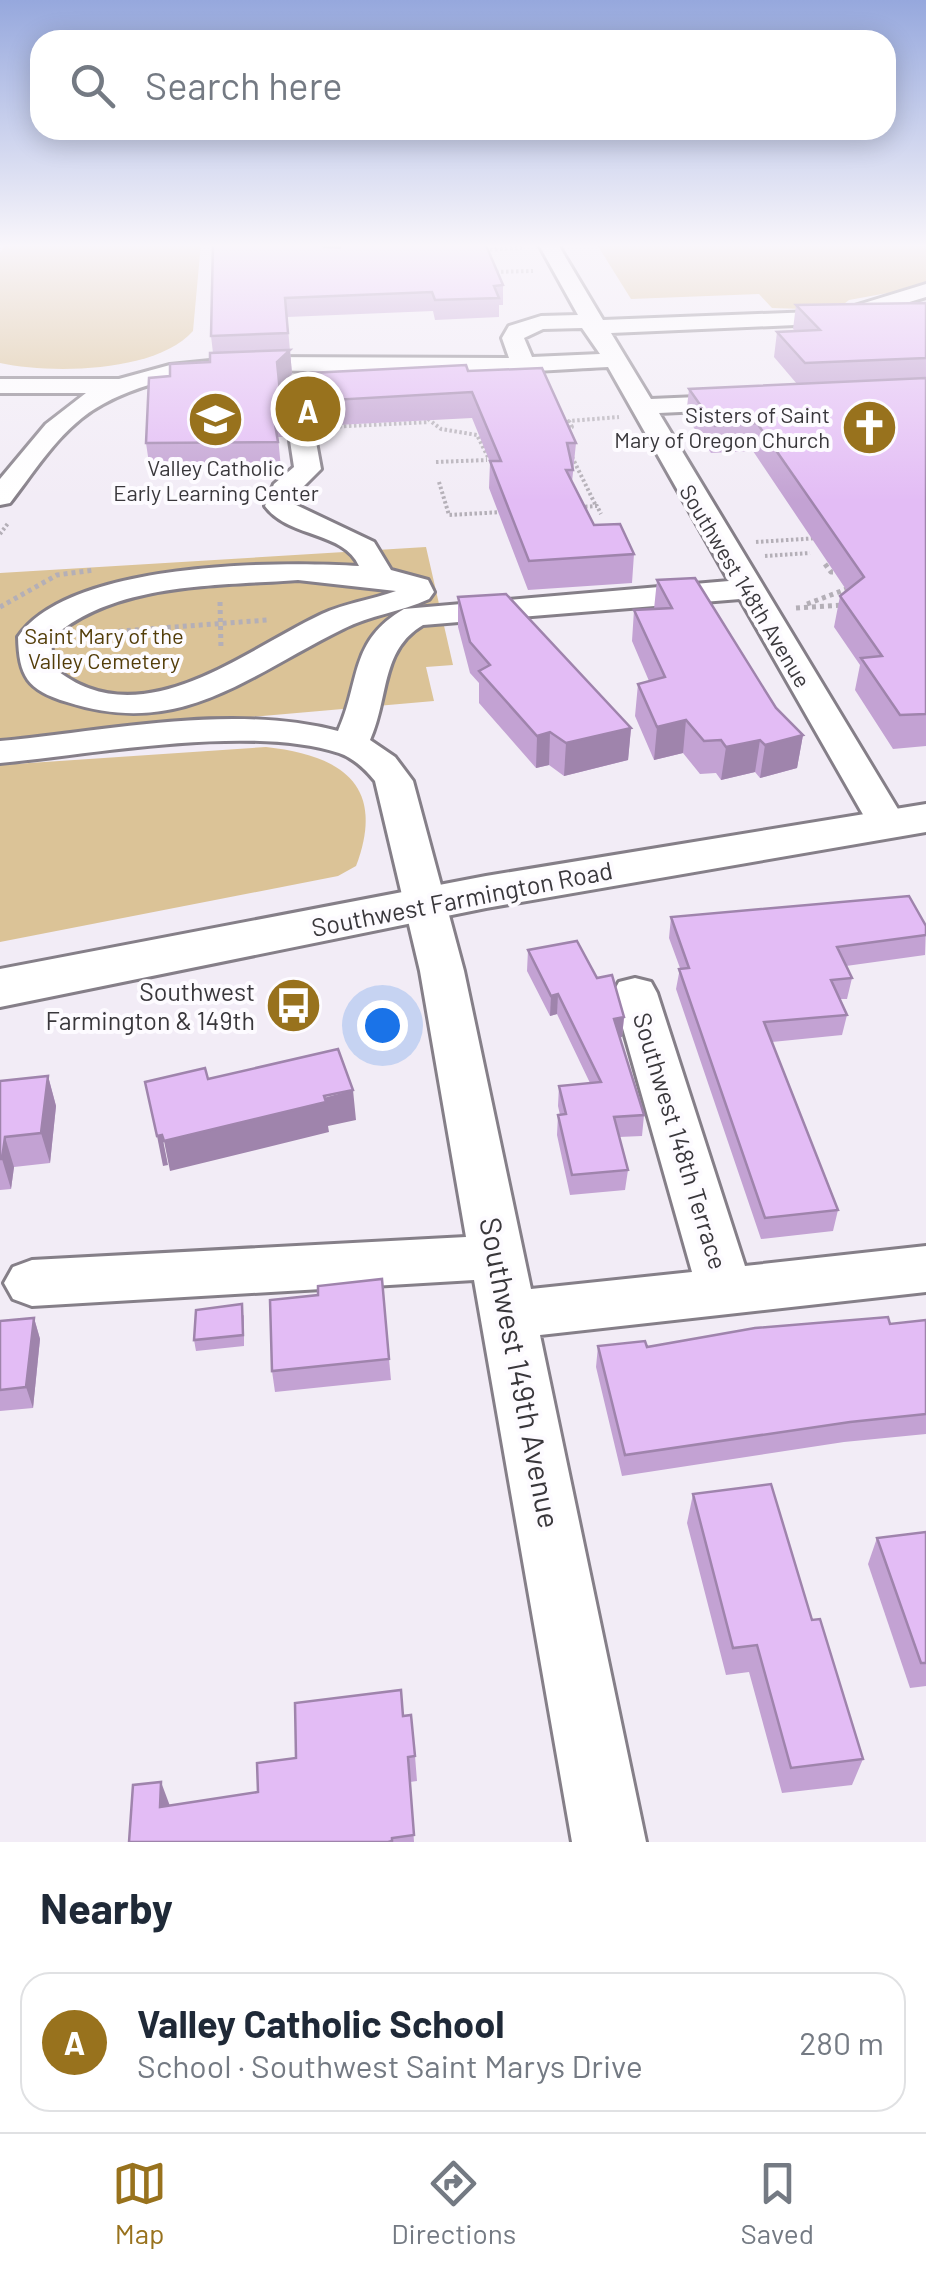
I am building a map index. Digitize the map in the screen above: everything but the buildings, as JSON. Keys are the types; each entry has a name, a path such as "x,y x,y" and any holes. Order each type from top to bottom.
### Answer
{"main road":[{"name":"Southwest Farmington Road","path":"0,988 425,905 906,821"}],"street":[{"path":"522,329 513,338 523,364"},
{"name":"Southwest 148th Avenue","path":"593,329 612,360 629,404 773,594 906,821"},
{"path":"0,386 125,386 234,367 612,360"},
{"path":"0,752 256,733 289,733 350,744 364,720 387,601 372,560 347,538 292,521 279,506 284,490 308,469 284,388 262,372 234,367"},
{"path":"8,504 28,463 82,406 125,386"},
{"path":"629,404 768,401"},
{"path":"0,462 28,463"},
{"path":"387,601 318,628 222,686 164,702 88,698 46,681 36,670 34,637 54,618 97,598 215,579 298,571 433,612 773,594"},
{"name":"Southwest 149th Avenue","path":"350,744 381,764 394,781 425,905 503,1286 609,1842"},
{"name":"Southwest 148th Terrace","path":"635,993 725,1288"},
{"path":"32,1283 725,1288 926,1269"}],"path":[{"path":"601,514 558,428 572,427 569,420 628,417 629,404"},
{"path":"313,428 428,420 477,435 488,459 436,462"},
{"path":"439,482 449,515 504,512"},
{"path":"566,486 586,484"},
{"path":"0,534 8,504"},
{"path":"578,507 596,506"},
{"path":"804,618 773,594 764,556 755,542 831,538"},
{"path":"764,556 810,553"},
{"path":"825,564 831,572 847,571"},
{"path":"215,579 220,585 222,686"},
{"path":"773,594 853,587 869,581"},
{"path":"853,587 859,595"},
{"path":"773,594 848,604"},
{"path":"34,637 278,620"}],"green space":[{"path":"0,329 193,329 176,345 154,355 101,367 46,369 0,363"},
{"name":"Saint Mary of the Valley Cemetery","path":"426,547 453,665 426,667 434,701 0,739 0,573"},
{"path":"266,747 316,757 350,779 361,794 365,814 364,838 356,866 338,876 0,942 0,765"}],"place":[{"name":"Valley Catholic School","path":"308,409"},
{"name":"Valley Catholic Early Learning Center","path":"216,420"},
{"name":"Sisters of Saint Mary of Oregon Church","path":"869,428"},
{"name":"Southwest Farmington & 149th","path":"294,1006"}]}
